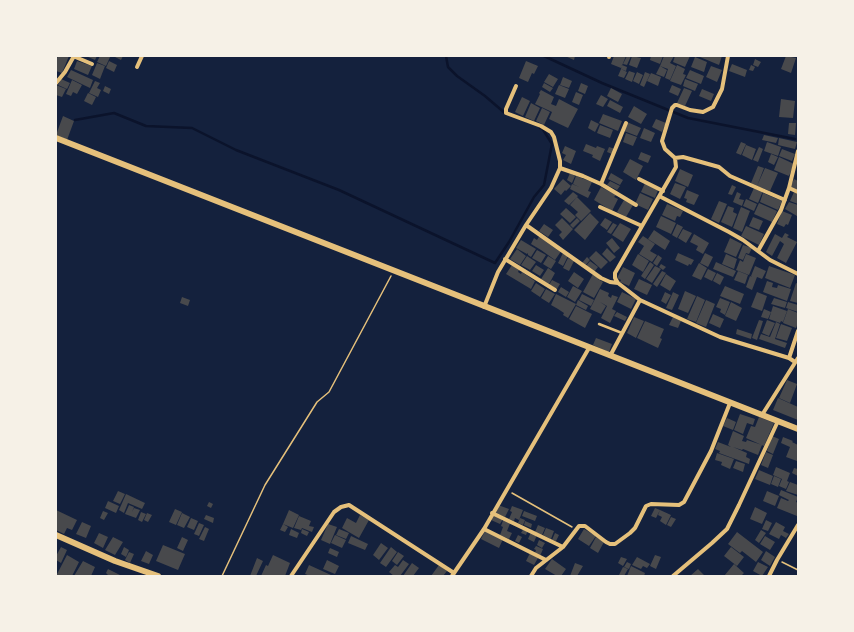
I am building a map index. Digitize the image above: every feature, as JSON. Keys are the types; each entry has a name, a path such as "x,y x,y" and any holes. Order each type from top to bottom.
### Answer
{"street":[{"path":"56,83 74,56 92,64"},
{"path":"137,67 142,56"},
{"path":"728,56 722,89 713,106 709,110 703,112 690,110 677,105 672,108 662,141 665,149 675,158 677,164 676,167 664,191 615,273 615,278 618,283 640,300 720,337 797,360 762,414"},
{"path":"484,307 498,272 505,259 551,188 560,168 560,161 554,137 551,132 541,126 506,113 506,109 516,86"},
{"path":"601,184 626,123"},
{"path":"56,138 798,429"},
{"path":"758,251 776,221 785,200 798,151"},
{"path":"675,158 683,157 718,167 730,176 785,200"},
{"path":"560,168 601,184 636,205"},
{"path":"639,179 664,191"},
{"path":"789,188 798,192"},
{"path":"660,196 729,232 770,260 798,274"},
{"path":"600,207 642,226"},
{"path":"526,225 601,278 610,282 618,283"},
{"path":"505,259 555,290"},
{"path":"610,356 640,300"},
{"path":"789,358 798,331"},
{"path":"291,576 334,512 341,507 349,505 453,574 484,529 505,490 589,348"},
{"path":"531,576 536,568 563,547 579,526 585,526 606,542 615,544 635,528 646,506 651,504 679,505 684,502 711,451 730,403"},
{"path":"673,576 727,529 778,421"},
{"path":"492,513 563,547"},
{"path":"769,576 798,526"},
{"path":"484,529 546,560"},
{"path":"56,534 115,561 158,576"}],"lane":[{"path":"599,324 622,333"}],"path":[{"path":"222,576 265,484 317,402 329,392 394,271"},
{"path":"505,490 577,530"},
{"path":"777,560 798,570"}],"building":[{"path":"58,56 69,56 62,73 56,71 56,60"},
{"path":"86,56 97,56 95,60"},
{"path":"100,56 110,57 106,66 97,62"},
{"path":"115,56 123,56 121,60"},
{"path":"565,56 575,56 574,60"},
{"path":"614,56 626,56 621,68 611,64"},
{"path":"627,56 631,56 627,65 623,64"},
{"path":"632,56 641,58 637,68 629,65"},
{"path":"651,56 663,56 660,64 650,60"},
{"path":"664,56 674,56 670,63 676,66 670,80 665,78 668,69 660,66"},
{"path":"675,56 690,56 685,67 673,62"},
{"path":"700,56 722,56 719,65"},
{"path":"786,56 796,58 791,73 781,69"},
{"path":"695,57 707,62 704,72 691,67"},
{"path":"755,59 761,62 758,67 753,65"},
{"path":"77,61 92,66 88,75 74,69"},
{"path":"109,61 117,65 114,72 106,68"},
{"path":"526,61 538,66 534,74 532,73 528,82 519,78"},
{"path":"97,63 105,66 100,79 92,75"},
{"path":"732,64 747,70 745,77 729,71"},
{"path":"622,65 627,67 626,71 621,69"},
{"path":"677,65 685,69 683,74 686,75 681,85 670,81"},
{"path":"751,65 755,67 753,71 749,70"},
{"path":"660,66 667,70 664,77 656,74"},
{"path":"711,66 722,70 717,82 706,77"},
{"path":"621,69 627,72 624,78 618,76"},
{"path":"71,70 93,80 90,88 67,77"},
{"path":"690,70 704,76 701,84 686,78"},
{"path":"629,71 635,73 632,82 625,79"},
{"path":"637,72 643,75 639,84 633,81"},
{"path":"645,72 650,74 644,87 640,85"},
{"path":"651,73 661,77 658,86 647,81"},
{"path":"549,74 558,79 553,87 544,82"},
{"path":"563,77 572,81 569,88 560,85"},
{"path":"61,79 70,83 67,89 58,85"},
{"path":"685,79 698,84 695,91 683,86"},
{"path":"72,80 82,85 77,94 73,92 71,96 66,94"},
{"path":"95,81 100,83 97,88 101,90 98,97 89,93"},
{"path":"544,83 553,88 550,92 542,87"},
{"path":"581,83 588,86 585,94 578,91"},
{"path":"56,85 66,89 62,97 56,95"},
{"path":"559,85 569,89 565,98 555,94"},
{"path":"672,85 681,89 678,96 669,92"},
{"path":"105,86 111,89 109,94 103,91"},
{"path":"611,88 622,94 618,102 607,96"},
{"path":"684,88 692,91 685,106 677,103"},
{"path":"702,89 714,94 711,101 699,96"},
{"path":"541,90 554,97 551,104 556,106 559,99 578,109 568,128 549,119 552,112 535,104"},
{"path":"576,92 583,95 579,105 572,102"},
{"path":"88,93 96,97 92,105 84,101"},
{"path":"601,95 608,99 603,107 596,104"},
{"path":"522,97 530,101 523,116 515,112"},
{"path":"781,99 795,101 793,118 779,117"},
{"path":"610,100 623,107 620,113 607,106"},
{"path":"531,103 540,108 534,121 525,117"},
{"path":"634,106 647,114 641,124 628,117"},
{"path":"542,108 550,112 544,125 536,121"},
{"path":"603,114 622,121 618,131 599,123"},
{"path":"63,116 74,121 67,140 56,135"},
{"path":"656,119 666,123 662,132 652,127"},
{"path":"591,120 599,124 595,132 588,128"},
{"path":"627,122 641,128 637,136 624,131"},
{"path":"789,123 796,123 795,135 788,134"},
{"path":"600,125 613,130 610,138 597,133"},
{"path":"644,128 655,133 651,142 640,138"},
{"path":"626,133 637,137 633,146 623,142"},
{"path":"764,135 778,138 776,143 762,140"},
{"path":"779,138 797,142 795,149 778,145"},
{"path":"741,142 746,144 741,155 736,153"},
{"path":"767,142 781,147 778,156 764,151"},
{"path":"586,144 596,148 597,146 605,149 600,161 592,157 593,155 583,151"},
{"path":"746,145 756,149 752,160 742,155"},
{"path":"565,146 576,151 571,164 563,160 566,155 562,153"},
{"path":"609,147 615,149 612,154 607,152"},
{"path":"759,147 763,149 758,162 753,160"},
{"path":"782,149 795,154 792,161 779,156"},
{"path":"641,152 651,156 648,163 638,159"},
{"path":"771,154 778,157 774,165 768,162"},
{"path":"779,157 794,164 789,176 774,170"},
{"path":"630,159 643,166 636,180 623,172"},
{"path":"758,166 764,168 757,186 751,183"},
{"path":"765,168 778,173 770,191 757,186"},
{"path":"680,169 693,175 688,187 675,181"},
{"path":"570,173 575,176 572,183 567,180"},
{"path":"611,173 623,180 620,185 608,179"},
{"path":"576,176 592,182 588,191 591,192 588,198 570,189 572,184 579,187 573,184"},
{"path":"563,179 571,186 561,195 554,189"},
{"path":"794,179 798,181 798,191 790,188"},
{"path":"610,181 620,186 617,190 607,185"},
{"path":"645,183 658,190 655,198 641,192"},
{"path":"675,183 686,187 680,199 670,194"},
{"path":"732,185 736,187 732,195 728,194"},
{"path":"601,187 616,195 614,197 618,199 612,211 594,200"},
{"path":"754,188 763,191 758,203 749,199"},
{"path":"687,190 699,195 694,205 686,202 687,199 684,198"},
{"path":"573,192 578,196 569,205 564,201"},
{"path":"737,192 741,194 739,199 744,200 742,206 733,202"},
{"path":"794,192 798,193 798,204 790,201"},
{"path":"640,193 653,199 648,210 635,204"},
{"path":"763,193 782,201 778,210 760,202"},
{"path":"577,197 591,211 581,221 575,215 578,212 570,205"},
{"path":"746,199 757,204 754,211 743,206"},
{"path":"624,200 633,205 626,217 617,212"},
{"path":"719,201 727,204 719,223 711,219"},
{"path":"789,202 798,205 797,216 785,209"},
{"path":"759,203 777,211 772,222 754,214"},
{"path":"667,204 683,211 680,217 677,216 675,221 662,215"},
{"path":"728,206 734,208 733,212 737,214 732,227 721,222"},
{"path":"741,207 750,211 742,232 733,228"},
{"path":"566,208 576,217 570,223 560,214"},
{"path":"782,211 792,215 788,225 786,224 784,227 777,224"},
{"path":"590,213 599,222 585,240 574,230"},
{"path":"661,216 676,223 671,234 656,227"},
{"path":"753,217 763,221 759,230 749,226"},
{"path":"562,218 573,229 563,240 559,235 562,232 555,225"},
{"path":"577,218 580,221 573,228 570,225"},
{"path":"605,218 612,222 607,230 600,225"},
{"path":"613,223 617,225 611,234 607,232"},
{"path":"620,223 631,229 623,242 612,235"},
{"path":"544,224 553,230 548,237 539,231"},
{"path":"677,224 683,227 677,238 672,235"},
{"path":"746,226 764,234 759,245 741,236"},
{"path":"683,229 692,233 686,243 678,238"},
{"path":"654,230 670,241 665,250 648,239"},
{"path":"785,233 789,235 787,237 797,242 786,263 777,258 784,244 780,241 772,256 766,252 775,234 782,238"},
{"path":"694,234 709,243 703,254 696,250 698,246 690,242"},
{"path":"540,235 562,250 555,260 531,244 534,238 537,240"},
{"path":"643,236 655,244 650,251 657,255 652,262 639,254 644,246 638,242"},
{"path":"612,238 620,248 614,253 606,243"},
{"path":"730,238 742,244 736,257 724,252"},
{"path":"521,240 536,249 531,257 528,253 527,254 516,248"},
{"path":"743,245 752,248 749,254 746,253 743,260 738,258"},
{"path":"607,248 616,257 610,262 602,254"},
{"path":"517,249 526,256 520,265 510,259"},
{"path":"537,250 546,255 541,263 532,258"},
{"path":"596,251 608,262 601,269 589,258"},
{"path":"563,253 568,256 563,266 558,263"},
{"path":"678,253 694,260 691,265 689,264 688,266 675,260"},
{"path":"705,253 713,257 708,267 700,263"},
{"path":"638,254 649,261 643,272 632,265"},
{"path":"726,254 737,259 734,269 722,264"},
{"path":"746,254 756,258 749,275 736,270 740,260 743,262"},
{"path":"658,255 662,258 657,266 653,263"},
{"path":"527,256 536,262 530,270 521,265"},
{"path":"548,256 556,261 551,269 543,264"},
{"path":"587,257 590,260 585,266 582,263"},
{"path":"568,258 574,261 569,271 563,268"},
{"path":"590,261 598,267 594,272 586,266"},
{"path":"650,262 654,265 645,279 641,276"},
{"path":"716,262 736,271 733,277 713,269"},
{"path":"699,263 707,268 701,280 692,276"},
{"path":"661,264 666,267 663,270 659,267"},
{"path":"512,265 519,270 518,272 521,274 522,272 535,281 531,289 506,274"},
{"path":"536,265 544,270 540,276 532,271"},
{"path":"655,266 661,269 652,283 646,279"},
{"path":"755,266 766,271 762,279 757,277 752,290 746,287 750,276 752,277 751,276"},
{"path":"769,266 795,275 790,288 765,278"},
{"path":"623,267 635,273 629,286 620,282 621,280 617,278"},
{"path":"548,268 555,273 549,284 541,279"},
{"path":"708,269 716,273 712,281 704,277"},
{"path":"662,271 666,273 657,287 653,284"},
{"path":"738,271 748,275 745,284 734,280"},
{"path":"574,272 584,279 578,288 568,281"},
{"path":"717,273 724,277 720,285 713,281"},
{"path":"593,274 599,277 598,279 603,282 594,298 583,292"},
{"path":"666,274 676,281 670,291 660,285"},
{"path":"639,279 652,285 647,295 634,289"},
{"path":"552,280 560,284 557,289 549,285"},
{"path":"767,281 773,283 772,287 777,288 778,285 791,289 787,301 763,292"},
{"path":"536,283 545,289 540,297 531,291"},
{"path":"796,283 798,284 798,303 790,301"},
{"path":"573,286 582,291 575,302 567,297"},
{"path":"725,286 744,294 740,304 720,296"},
{"path":"561,287 569,292 566,297 558,292"},
{"path":"546,289 555,294 549,303 541,298"},
{"path":"600,289 609,293 608,296 611,298 612,295 618,297 612,309 616,311 610,323 601,318 607,306 600,302 606,306 601,314 590,309"},
{"path":"685,291 696,296 688,313 678,309"},
{"path":"622,292 636,299 631,309 617,302"},
{"path":"665,292 671,295 666,304 661,301"},
{"path":"673,292 679,295 672,310 666,308"},
{"path":"757,292 767,296 762,311 751,307"},
{"path":"556,294 576,304 568,318 563,315 564,313 551,305"},
{"path":"582,294 594,300 591,306 579,300"},
{"path":"697,296 705,300 696,322 687,319"},
{"path":"182,297 190,300 188,306 180,303"},
{"path":"720,298 730,302 725,315 720,312 721,309 716,307"},
{"path":"774,298 787,302 785,308 771,304"},
{"path":"578,300 588,306 586,310 576,305"},
{"path":"706,300 715,304 706,327 696,323"},
{"path":"731,302 742,308 736,321 725,316"},
{"path":"788,302 798,305 798,312 786,308"},
{"path":"576,306 592,314 585,328 569,319"},
{"path":"773,306 787,311 783,322 781,321 780,323 769,319"},
{"path":"764,309 771,312 768,319 761,317"},
{"path":"788,309 798,313 798,323 796,328 783,323"},
{"path":"617,312 627,317 625,321 614,316"},
{"path":"713,314 724,319 720,328 709,323"},
{"path":"634,317 644,321 636,338 627,333"},
{"path":"673,317 681,321 678,328 669,325"},
{"path":"759,320 763,321 757,340 752,338"},
{"path":"767,320 775,323 769,336 762,333"},
{"path":"645,321 664,329 658,348 637,338"},
{"path":"776,322 780,324 775,339 787,343 785,348 759,339 761,334 770,337"},
{"path":"781,324 792,328 787,341 776,338"},
{"path":"737,329 752,334 751,339 736,334"},
{"path":"596,338 612,344 609,352 593,345"},
{"path":"787,380 797,384 790,403 779,398"},
{"path":"778,398 798,407 798,420 773,410"},
{"path":"740,414 755,419 753,425 747,423 743,434 734,430"},
{"path":"759,417 774,423 764,446 746,438 751,426 755,427"},
{"path":"727,418 736,422 733,430 723,426"},
{"path":"733,431 744,436 742,441 746,442 747,440 762,445 758,455 733,447 747,453 746,457 750,459 749,464 719,453 720,451 715,449 718,442 731,447 728,445"},
{"path":"772,436 779,439 773,454 767,451"},
{"path":"783,437 798,445 797,461 786,457 790,447 781,443"},
{"path":"766,452 773,455 768,468 761,465"},
{"path":"717,453 734,459 730,469 721,465 722,462 715,460"},
{"path":"736,461 745,464 743,472 733,468"},
{"path":"776,467 790,473 787,481 789,482 786,489 779,486 782,479 773,475"},
{"path":"794,468 798,469 798,476 792,473"},
{"path":"759,470 773,476 770,485 755,479"},
{"path":"774,476 781,479 778,487 771,484"},
{"path":"790,482 798,485 798,495 786,491"},
{"path":"781,490 798,497 796,502 798,503 797,516 777,508 781,498 788,501 789,500 779,495"},
{"path":"118,491 125,494 120,504 113,501"},
{"path":"767,491 779,496 775,506 763,501"},
{"path":"126,494 145,503 142,509 128,503 124,513 119,510"},
{"path":"108,501 119,506 116,513 105,508"},
{"path":"209,502 213,504 211,508 207,506"},
{"path":"129,505 134,507 132,512 134,508 140,510 136,518 125,514"},
{"path":"498,505 509,509 505,517 495,513"},
{"path":"512,506 523,510 519,520 515,518 514,521 509,519 512,512 510,511"},
{"path":"755,507 767,513 762,524 750,519"},
{"path":"655,508 660,510 656,518 651,516"},
{"path":"175,509 182,512 176,525 169,522"},
{"path":"56,510 77,520 72,530 67,528 64,534 56,530"},
{"path":"289,510 299,515 293,528 283,524"},
{"path":"660,510 671,515 666,525 660,521 662,517 658,515"},
{"path":"103,511 108,513 104,520 100,518"},
{"path":"524,511 537,516 535,521 522,516"},
{"path":"141,512 146,514 142,522 138,520"},
{"path":"147,513 152,515 148,522 144,520"},
{"path":"182,513 190,517 184,528 177,525"},
{"path":"494,514 503,519 500,524 491,520"},
{"path":"206,515 214,518 213,523 204,519"},
{"path":"360,515 369,520 359,538 342,528 347,518 356,523"},
{"path":"299,516 311,521 309,526 314,527 312,532 302,528 301,530 294,528"},
{"path":"671,517 676,519 671,527 667,525"},
{"path":"191,518 198,521 194,530 187,527"},
{"path":"504,518 511,521 507,531 512,533 509,539 500,535"},
{"path":"520,518 525,520 523,525 518,523"},
{"path":"766,520 772,523 768,531 762,529"},
{"path":"525,521 532,524 531,528 524,525"},
{"path":"82,522 91,526 86,538 76,534"},
{"path":"776,522 785,527 783,531 789,534 786,538 781,535 779,539 769,534"},
{"path":"199,523 204,525 199,536 194,534"},
{"path":"283,524 288,527 285,532 280,530"},
{"path":"328,524 337,527 330,544 321,540"},
{"path":"538,525 545,528 542,535 535,532"},
{"path":"205,527 209,529 204,541 199,539"},
{"path":"524,528 528,530 526,535 521,533"},
{"path":"546,528 554,531 551,539 543,535"},
{"path":"291,529 299,533 297,538 289,535"},
{"path":"302,529 309,532 307,536 301,533"},
{"path":"339,529 349,533 346,539 336,535"},
{"path":"584,529 596,536 589,546 578,539"},
{"path":"761,530 766,533 759,543 755,540"},
{"path":"485,531 503,539 499,548 481,539"},
{"path":"531,532 537,535 534,542 528,539"},
{"path":"737,532 763,552 756,562 742,551 740,553 728,544"},
{"path":"99,533 108,537 103,548 94,543"},
{"path":"555,533 559,535 556,541 552,540"},
{"path":"335,535 346,540 342,548 331,543"},
{"path":"518,535 522,537 519,543 515,541"},
{"path":"351,536 368,544 365,550 348,543"},
{"path":"765,536 775,542 770,550 760,544"},
{"path":"113,537 123,542 115,555 105,550"},
{"path":"182,537 188,540 183,551 177,548"},
{"path":"596,537 604,542 598,553 590,548"},
{"path":"539,540 545,543 542,548 537,545"},
{"path":"381,543 388,548 379,560 373,555"},
{"path":"163,545 185,554 178,570 156,561"},
{"path":"536,546 543,549 540,556 535,553 536,550 534,549"},
{"path":"61,547 67,550 61,563 56,560 56,556"},
{"path":"124,547 129,550 126,557 121,554"},
{"path":"391,547 397,552 386,567 380,563"},
{"path":"731,547 744,557 737,566 724,556"},
{"path":"330,548 339,552 337,557 328,553"},
{"path":"146,551 153,555 149,564 141,561"},
{"path":"766,551 775,557 770,566 761,560"},
{"path":"129,552 134,554 130,563 125,560"},
{"path":"398,552 404,556 397,565 392,561"},
{"path":"530,553 538,558 534,565 526,561"},
{"path":"67,555 79,562 72,576 56,576"},
{"path":"273,555 290,563 285,576 261,576 266,565 268,566"},
{"path":"655,555 661,557 656,569 650,566"},
{"path":"621,557 627,559 623,566 618,563"},
{"path":"637,557 650,564 647,568 643,566 641,569 632,565"},
{"path":"257,558 263,561 256,576 250,576"},
{"path":"552,559 566,569 561,576 557,576 545,569"},
{"path":"327,560 339,566 335,574 323,569"},
{"path":"403,560 409,564 400,576 394,576 389,572 395,565 398,567"},
{"path":"83,561 95,567 91,576 74,576"},
{"path":"627,562 631,564 629,569 624,567"},
{"path":"758,562 768,567 762,576 753,571"},
{"path":"412,563 419,568 413,576 403,576"},
{"path":"575,563 583,566 577,576 570,576"},
{"path":"734,564 744,573 741,576 724,576"},
{"path":"309,565 331,575 310,576 305,574"},
{"path":"439,565 447,571 443,576 431,576"},
{"path":"631,566 645,573 644,576 627,576"},
{"path":"623,567 628,569 624,576 620,576 619,575"},
{"path":"108,569 122,576 109,576 106,573"},
{"path":"698,569 704,575 690,576"}],"waterway":[{"path":"446,56 448,67 457,76 485,96 506,114"},
{"path":"544,56 602,83 688,118 795,139"},
{"path":"75,120 114,113 146,126 192,128 236,150 339,190 495,263 509,242 534,197 544,185 552,144 542,128 540,128"}]}
